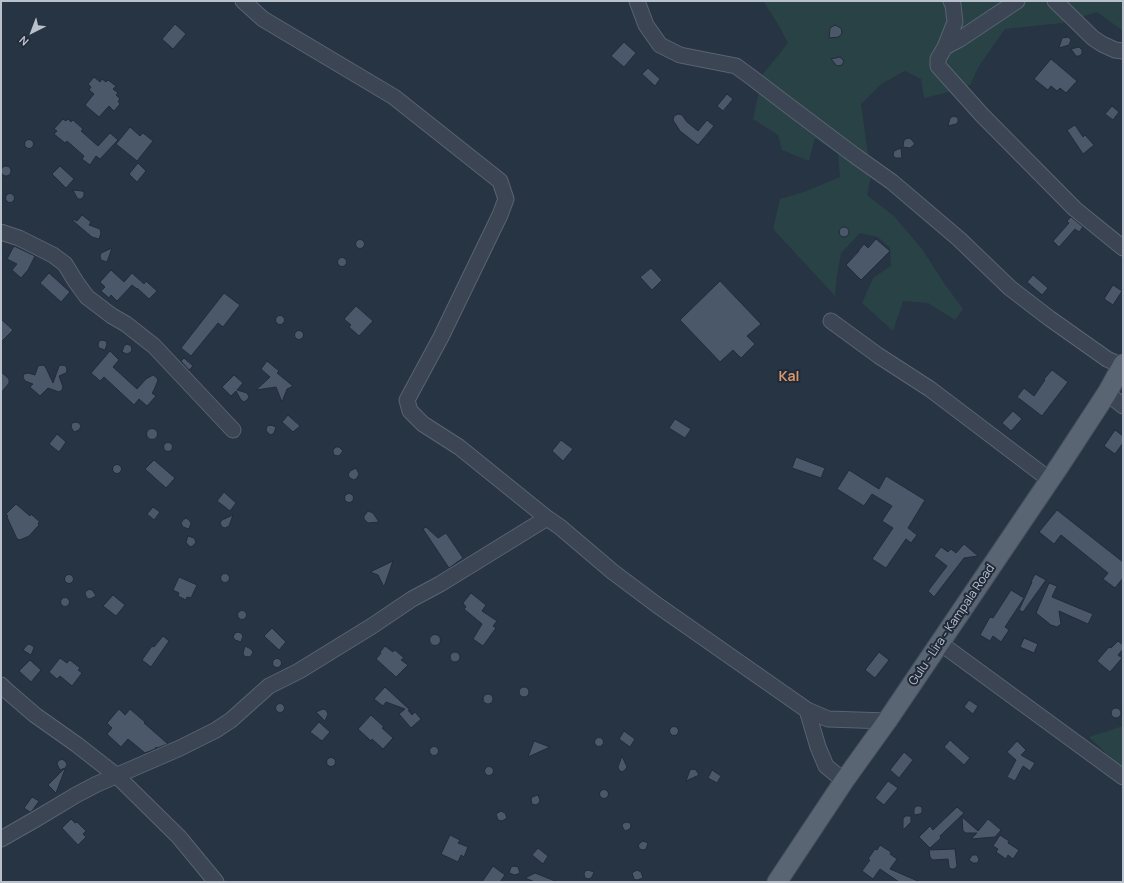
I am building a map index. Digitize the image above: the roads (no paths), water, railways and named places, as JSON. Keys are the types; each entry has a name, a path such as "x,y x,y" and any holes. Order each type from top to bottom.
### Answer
{"main road":[{"name":"Gulu - Lira - Kampala Road","path":"777,882 844,781 887,721 1050,480 1107,393 1123,365"}],"street":[{"path":"243,1 263,19 394,97 500,181 506,199 500,215 407,400 410,411 423,424 459,447 613,572 657,605 807,710 828,719 887,721"},
{"path":"637,1 646,25 660,45 680,55 736,66 751,76 854,155 892,182 959,239 1010,288 1106,359 1123,365"},
{"path":"950,1 953,5 955,22 945,47 938,59 938,66 982,115 1075,209 1123,248"},
{"path":"945,47 960,39 1017,1"},
{"path":"1055,1 1102,44 1115,50 1123,51"},
{"path":"1,232 19,238 53,255 66,264 76,282 87,297 112,316 126,324 154,346 233,430"},
{"path":"831,321 879,356 930,389 1050,480"},
{"path":"1107,393 1123,406"},
{"path":"1,839 97,784 180,748 216,730 231,720 269,686 299,670 372,626 412,599 440,584 547,518"},
{"path":"940,643 1123,777"},
{"path":"1,685 35,715 76,744 117,776 179,837 216,882"},
{"path":"807,710 818,747 826,766 844,781"}],"district":[{"name":"Kal","path":"789,377"}]}
